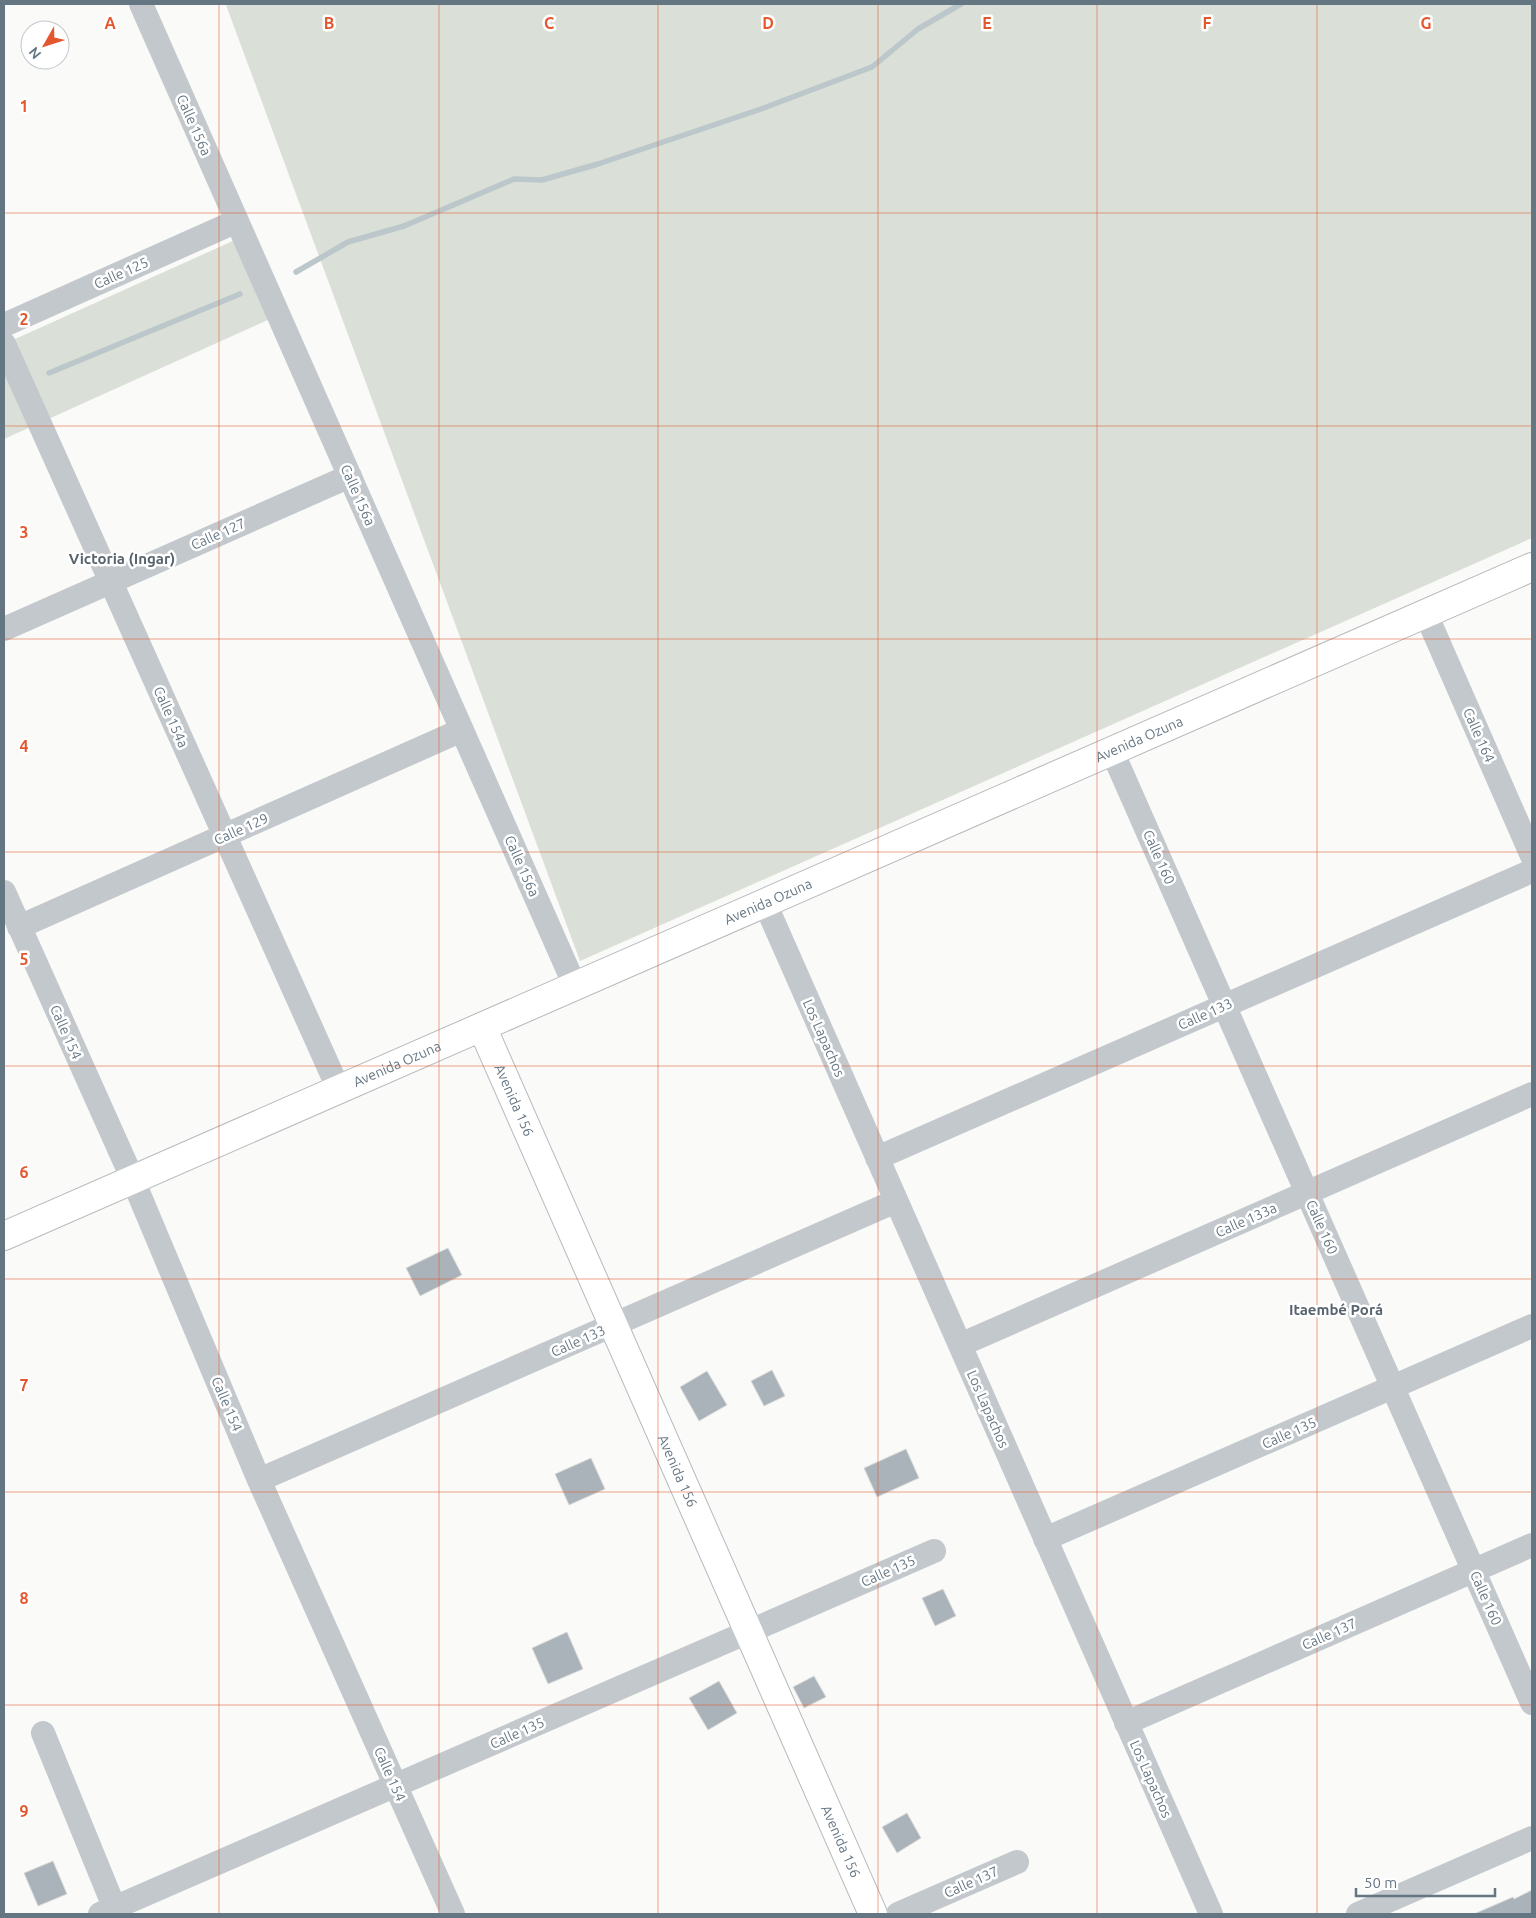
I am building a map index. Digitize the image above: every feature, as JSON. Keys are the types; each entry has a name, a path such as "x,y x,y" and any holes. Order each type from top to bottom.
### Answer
{"main road":[{"name":"Avenida Ozuna","path":"4,1236 1532,567"},
{"name":"Avenida 156","path":"482,1027 873,1914"}],"street":[{"name":"Calle 156a","path":"141,4 575,986"},
{"name":"Calle 125","path":"4,325 237,221"},
{"name":"Calle 154a","path":"4,344 339,1090"},
{"name":"Calle 127","path":"4,630 350,476"},
{"name":"Calle 164","path":"1426,614 1532,856"},
{"name":"Calle 129","path":"19,927 462,730"},
{"name":"Calle 160","path":"1112,751 1532,1703"},
{"name":"Calle 133","path":"877,1158 1532,871"},
{"name":"Calle 154","path":"4,892 133,1180 260,1480 452,1914"},
{"name":"Los Lapachos","path":"765,903 1211,1914"},
{"name":"Calle 133a","path":"960,1345 1532,1094"},
{"name":"Calle 133","path":"260,1480 896,1201"},
{"name":"Calle 135","path":"1046,1539 1532,1326"},
{"name":"Calle 137","path":"1126,1723 1532,1545"},
{"name":"Calle 135","path":"111,1912 934,1552"},
{"path":"43,1733 111,1912"},
{"path":"1358,1914 1532,1838"},
{"name":"Calle 137","path":"898,1914 1017,1862"}],"shaded area":[{"path":"1532,4 1532,538 580,961 226,5"},
{"path":"235,240 270,319 4,439 4,344"}],"building":[{"path":"448,1248 462,1275 420,1296 406,1268"},
{"path":"772,1370 785,1396 764,1406 751,1381"},
{"path":"707,1371 727,1405 699,1421 680,1387"},
{"path":"906,1449 919,1478 877,1497 864,1468"},
{"path":"591,1458 605,1489 569,1505 555,1474"},
{"path":"943,1589 956,1616 935,1626 922,1598"},
{"path":"567,1632 583,1669 548,1684 532,1648"},
{"path":"814,1676 826,1697 804,1708 793,1687"},
{"path":"719,1681 737,1713 708,1730 689,1698"},
{"path":"907,1813 921,1838 897,1853 882,1827"},
{"path":"53,1861 67,1894 38,1906 24,1873"},
{"path":"1532,1890 1532,1914 1474,1914 1513,1897 1514,1899"}],"waterway":[{"path":"296,272 348,242 404,226 514,179 542,180 598,164 761,109 872,67 918,29 961,4"},
{"path":"49,373 240,294"}],"district":[{"name":"Victoria (Ingar)","path":"122,558"},
{"name":"Itaembé Porá","path":"1336,1309"}]}
